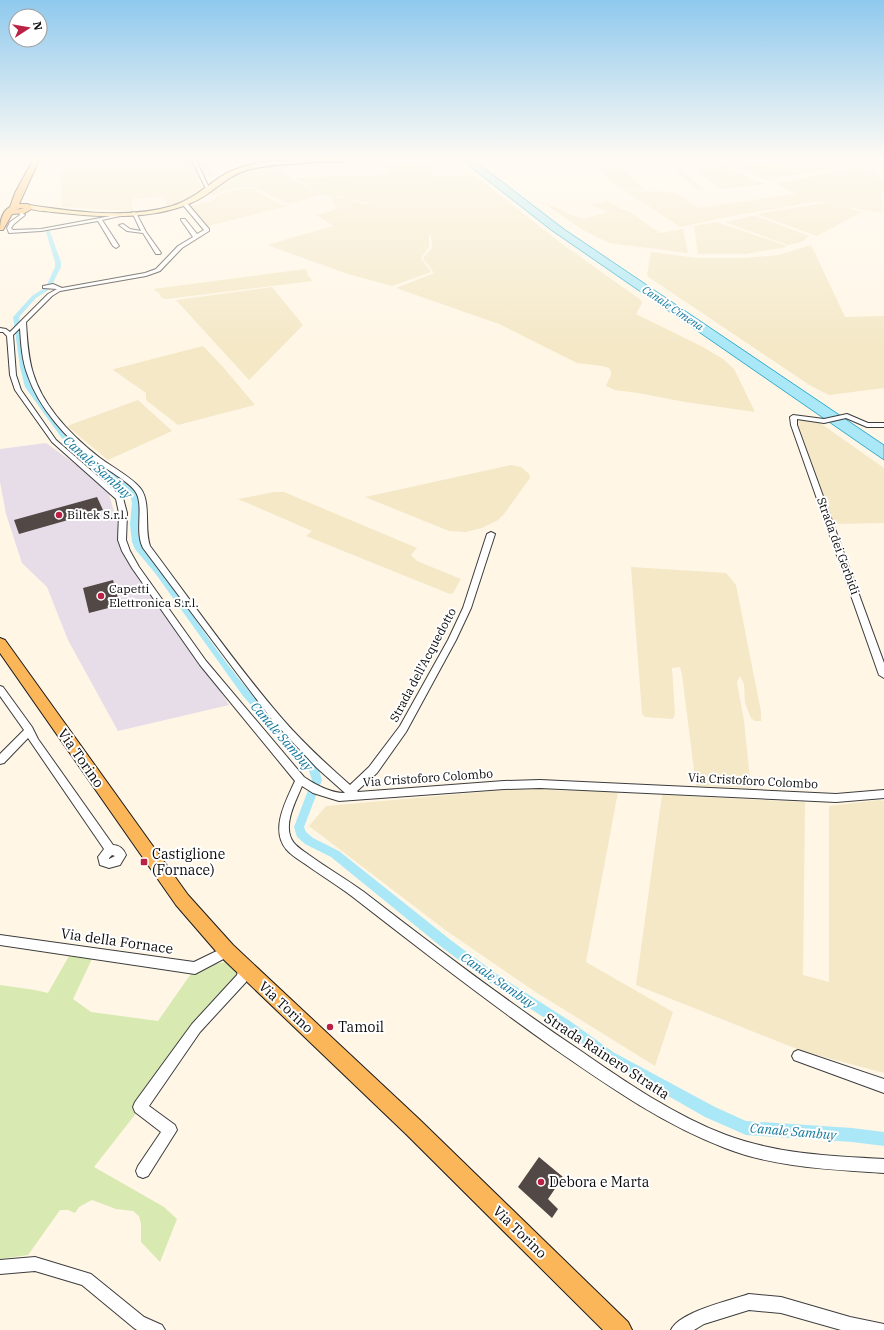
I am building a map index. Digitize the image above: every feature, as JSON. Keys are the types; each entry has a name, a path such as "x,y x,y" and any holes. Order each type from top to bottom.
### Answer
{"main road":[{"path":"0,228 7,220"},
{"name":"Via Torino","path":"0,643 182,900 227,951 413,1127 620,1330"}],"street":[{"path":"16,220 9,228 11,232 41,230 99,220"},
{"path":"99,220 116,246"},
{"path":"135,220 158,253"},
{"path":"183,220 196,237"},
{"path":"200,220 207,228 206,231 180,247 163,265 152,273 62,288 50,295 12,333 13,375 18,390 54,441 119,498 123,508 122,539 127,553 203,663 300,780 318,790 339,796 353,794"},
{"path":"121,225 124,229 134,232 144,232"},
{"path":"45,287 53,286 62,288"},
{"name":"Via Cristoforo Colombo","path":"21,324 29,370 39,394 64,428 75,440 138,490 142,498 142,537 146,546 276,718 353,794 540,784 836,798 884,794"},
{"path":"0,330 12,333"},
{"name":"Strada dei Gerbidi","path":"884,425 867,425 847,416 824,421 793,417 794,425 884,675"},
{"name":"Strada dell'Acquedotto","path":"353,794 390,748 403,729 452,640 467,608 485,548 492,534"},
{"path":"0,689 29,730 42,753 110,850"},
{"path":"0,760 29,730"},
{"name":"Strada Rainero Stratta","path":"300,780 285,816 284,837 290,846 353,890 408,934 520,1017 622,1087 701,1131 749,1149 780,1157 884,1166"},
{"name":"Via della Fornace","path":"0,940 195,968 227,951"},
{"path":"143,1171 170,1130 140,1107 196,1028 242,978 244,968"},
{"path":"798,1056 884,1086"},
{"path":"0,1267 35,1264 86,1279 139,1323 157,1330"},
{"path":"680,1330 700,1317 749,1302 781,1305 850,1325 879,1330"}],"shaded area":[{"path":"202,220 232,220 208,226"},
{"path":"324,220 531,220 641,300 642,303 636,314 703,347 723,359 734,369 755,412 615,390 606,386 611,375 609,368 577,363 499,324 396,288 434,273 423,258 432,248 431,234 429,236 429,247 421,258 431,272 392,286 348,274 267,245 333,226"},
{"path":"568,220 641,220 660,233 683,229 688,253 609,243 581,229"},
{"path":"670,220 714,220 680,227"},
{"path":"734,220 767,220 809,236 802,242 788,245 725,222"},
{"path":"773,220 847,220 817,236"},
{"path":"717,222 785,245 786,247 746,254 698,254 694,226"},
{"path":"811,245 845,317 884,316 884,388 829,395 811,386 647,276 651,252 697,258 745,258 779,255"},
{"path":"306,269 308,276 313,281 166,299 162,298 159,293 153,289"},
{"path":"272,287 303,325 249,380 176,300"},
{"path":"203,346 255,405 178,425 146,400 146,393 113,370 114,369"},
{"path":"138,400 172,431 108,460 67,426"},
{"path":"796,419 820,423 884,468 884,523 834,524 796,425"},
{"path":"46,443 107,487 122,539 162,605 199,657 229,705 118,731 68,640 47,587 22,563 6,514 0,482 0,449"},
{"path":"511,465 521,467 529,474 530,478 498,520 482,528 466,532 449,531 365,497"},
{"path":"274,492 284,492 417,548 411,555 417,561 461,579 453,593 450,594 306,536 312,531 238,499"},
{"path":"631,567 726,573 736,585 761,712 761,721 755,721 751,718 745,703 744,684 740,676 737,682 744,721 751,788 696,786 680,667 672,668 675,714 673,719 645,717 642,714"},
{"path":"539,787 553,790 618,792 586,962 673,1012 655,1066 534,991 448,932 309,826 326,806"},
{"path":"662,795 805,802 803,975 829,982 829,806 879,800 884,801 884,1073 802,1051 636,985"}],"green space":[{"path":"69,956 92,959 73,999 91,1012 158,1021 195,968 235,960 242,978 94,1167 164,1207 177,1219 160,1262 141,1242 141,1224 139,1216 133,1211 116,1209 92,1200 79,1207 75,1213 68,1210 60,1210 28,1255 0,1259 0,985 48,993"}],"water":[{"name":"Canale Cimena","path":"538,220 552,220 884,445 884,460"}],"building":[{"name":"Biltek S.r.l.","path":"97,497 103,510 19,534 14,520"},
{"name":"Capetti Elettronica S.r.l.","path":"113,580 120,605 89,613 83,588"},
{"name":"Debora e Marta","path":"539,1157 563,1177 548,1199 558,1209 552,1218 518,1187"}],"waterway":[{"name":"Canale Sambuy","path":"47,229 58,262 58,267 48,288 34,297 16,317 23,367 28,387 63,436 133,494 136,502 134,525 136,542 139,549 158,571 246,694 314,769 317,780 299,827 301,834 309,841 335,854 448,945 494,979 566,1025 609,1056 710,1112 746,1128 852,1135 884,1139"}],"place":[{"name":"Biltek S.r.l.","path":"59,515"},
{"name":"Capetti Elettronica S.r.l.","path":"101,596"},
{"name":"Castiglione (Fornace)","path":"144,862"},
{"name":"Tamoil","path":"330,1027"},
{"name":"Debora e Marta","path":"541,1182"}]}
